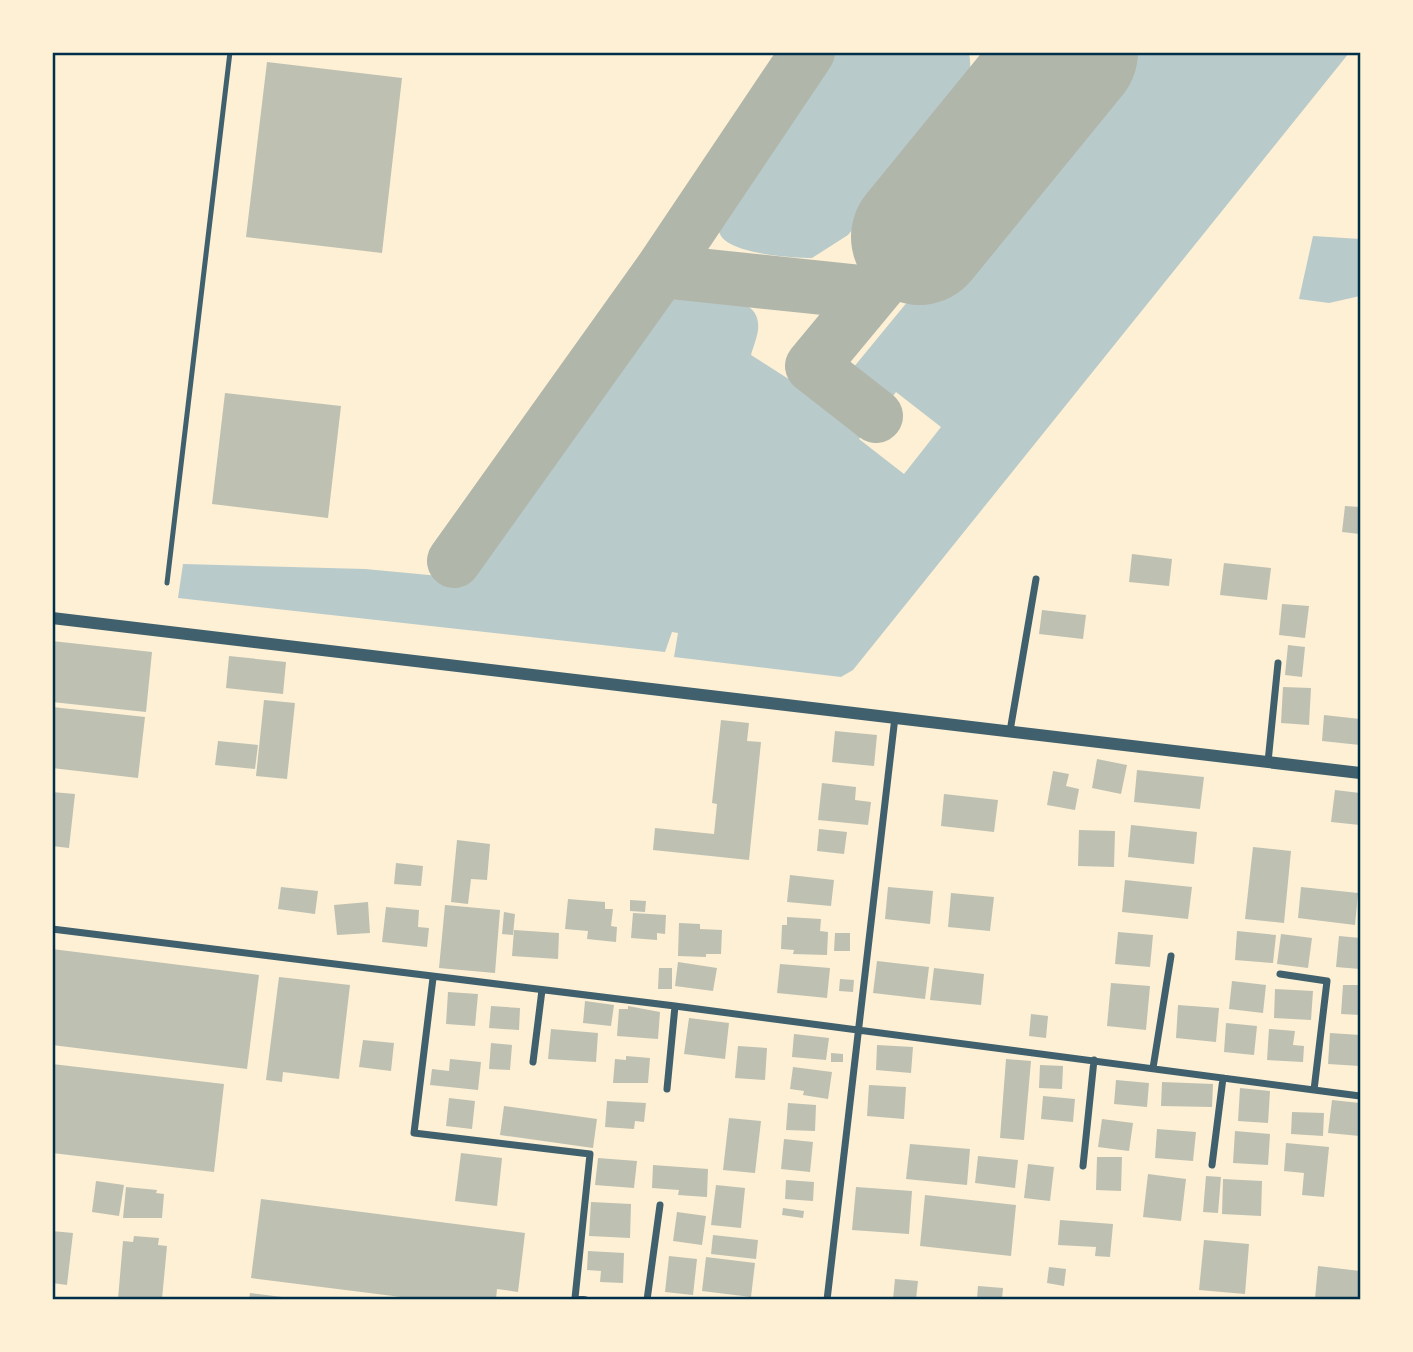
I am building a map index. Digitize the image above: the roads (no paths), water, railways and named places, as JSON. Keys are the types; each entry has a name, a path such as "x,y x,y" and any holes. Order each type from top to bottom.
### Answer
{"street":[{"path":"1010,731 1036,579"},
{"path":"52,618 1360,773"},
{"path":"1268,762 1278,663"},
{"path":"827,1300 895,716"},
{"path":"52,929 858,1029 1360,1096"},
{"path":"1153,1068 1171,956"},
{"path":"1280,974 1327,981 1314,1090"},
{"path":"433,978 414,1133 590,1154 575,1298 586,1300"},
{"path":"533,1062 542,990"},
{"path":"667,1089 675,1006"},
{"path":"1083,1167 1094,1060"},
{"path":"1212,1165 1223,1077"},
{"path":"647,1300 660,1205"}],"lane":[{"path":"167,583 229,52"}]}
